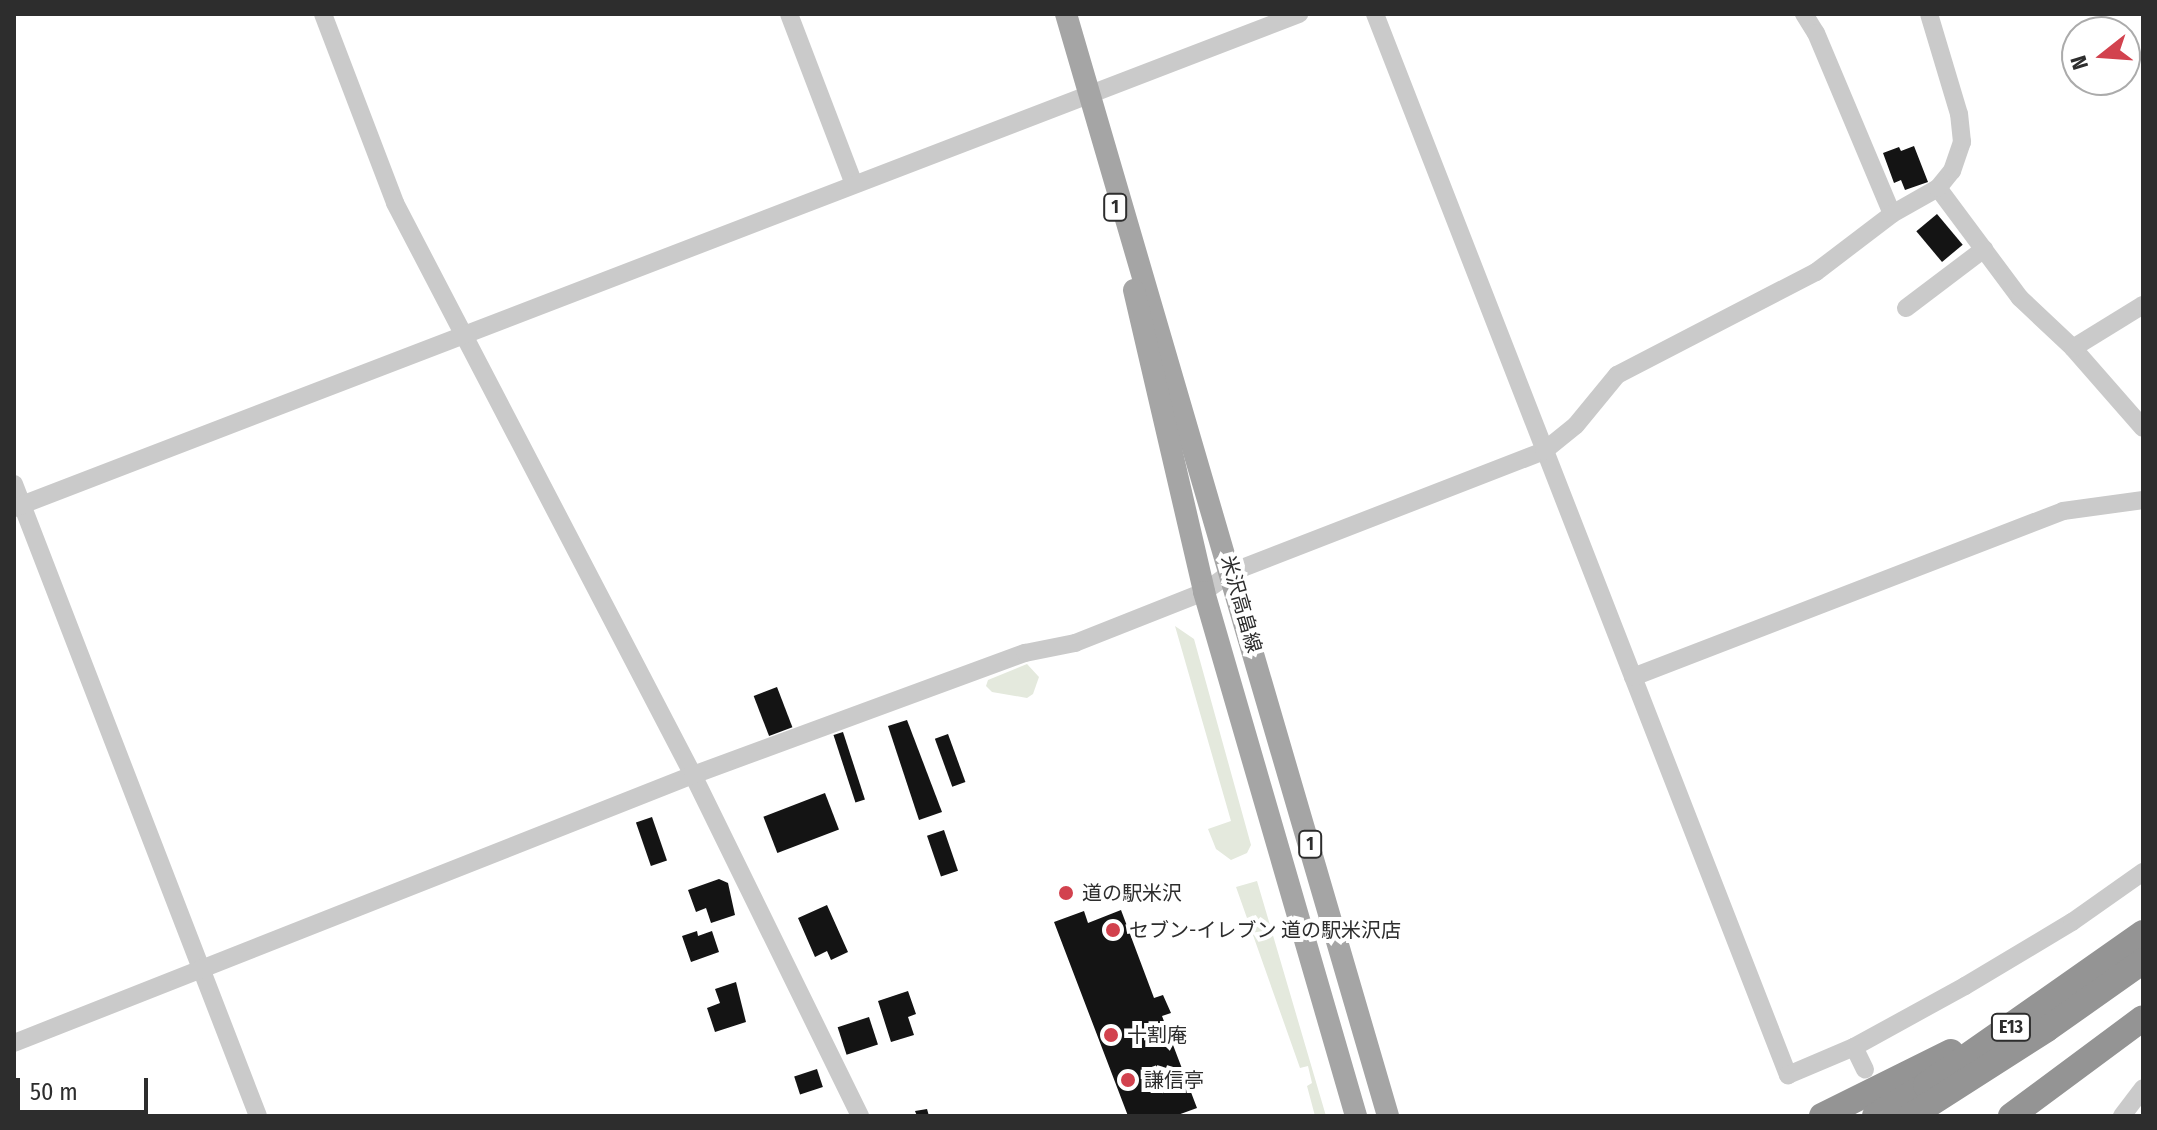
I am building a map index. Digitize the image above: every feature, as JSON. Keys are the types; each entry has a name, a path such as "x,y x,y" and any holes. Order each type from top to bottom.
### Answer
{"highway":[{"name":"E13","path":"1875,1116 2036,1009 2143,933"},
{"name":"E13","path":"1911,1116 2047,1029 2143,961"},
{"path":"1822,1116 2036,1009"},
{"path":"2011,1116 2143,1018"}],"main road":[{"name":"米沢高畠線","path":"1066,14 1232,572 1388,1116"},
{"name":"米沢高畠線","path":"1089,94 1204,592 1356,1116"}],"street":[{"path":"323,14 395,203 693,775 860,1116"},
{"path":"789,14 854,184"},
{"path":"18,506 1299,14"},
{"path":"1375,14 1788,1075 1854,1047 1992,970 2072,922 2143,872"},
{"path":"1804,14 1816,33 1892,214"},
{"path":"14,1043 693,775 1025,653 1075,643 1204,592 1232,572 1544,451 1576,425 1617,375 1816,272 1892,214 1938,188 1952,171 1962,142 1959,114 1929,14"},
{"path":"1938,188 2020,298 2073,348 2143,428"},
{"path":"1906,308 1984,249"},
{"path":"2073,348 2143,305"},
{"path":"14,484 18,506 258,1116"},
{"path":"1633,677 2063,511 2143,500"},
{"path":"1854,1047 1865,1070"},
{"path":"2122,1116 2143,1088"}],"shaded area":[{"path":"1175,626 1194,639 1251,845 1247,853 1231,860 1216,849 1208,829 1231,821"},
{"path":"1027,664 1039,677 1033,694 1027,698 992,692 986,686 988,680"},
{"path":"1257,881 1326,1116 1315,1116 1307,1086 1312,1083 1308,1066 1300,1068 1236,887"}],"building":[{"path":"1914,146 1928,182 1905,190 1901,180 1894,183 1883,153"},
{"path":"1937,214 1963,245 1942,262 1916,231"},
{"path":"777,687 792,727 769,736 754,696"},
{"path":"907,720 942,812 919,820 888,726"},
{"path":"843,732 865,800 855,803 833,735"},
{"path":"948,734 965,782 952,787 935,739"},
{"path":"825,793 839,829 777,853 763,817"},
{"path":"652,817 667,860 651,866 636,823"},
{"path":"944,830 958,871 941,877 927,836"},
{"path":"719,879 728,883 735,915 711,923 706,908 696,912 688,890"},
{"path":"827,905 848,952 831,960 827,951 815,957 798,918"},
{"path":"1121,910 1154,998 1163,995 1171,1013 1162,1016 1197,1108 1175,1116 1128,1116 1054,922 1084,911 1088,923"},
{"path":"697,931 698,936 712,931 719,952 691,962 682,936"},
{"path":"736,982 746,1022 715,1032 707,1008 720,1003 715,989"},
{"path":"908,991 916,1014 908,1017 914,1035 891,1042 878,1001"},
{"path":"869,1017 878,1045 847,1055 838,1027"},
{"path":"817,1069 823,1087 800,1094 794,1076"},
{"path":"927,1109 929,1116 917,1116 915,1111"}],"place":[{"name":"道の駅米沢","path":"1066,893"},
{"name":"セブン-イレブン 道の駅米沢店","path":"1113,930"},
{"name":"十割庵","path":"1111,1035"},
{"name":"謙信亭","path":"1128,1080"}]}
